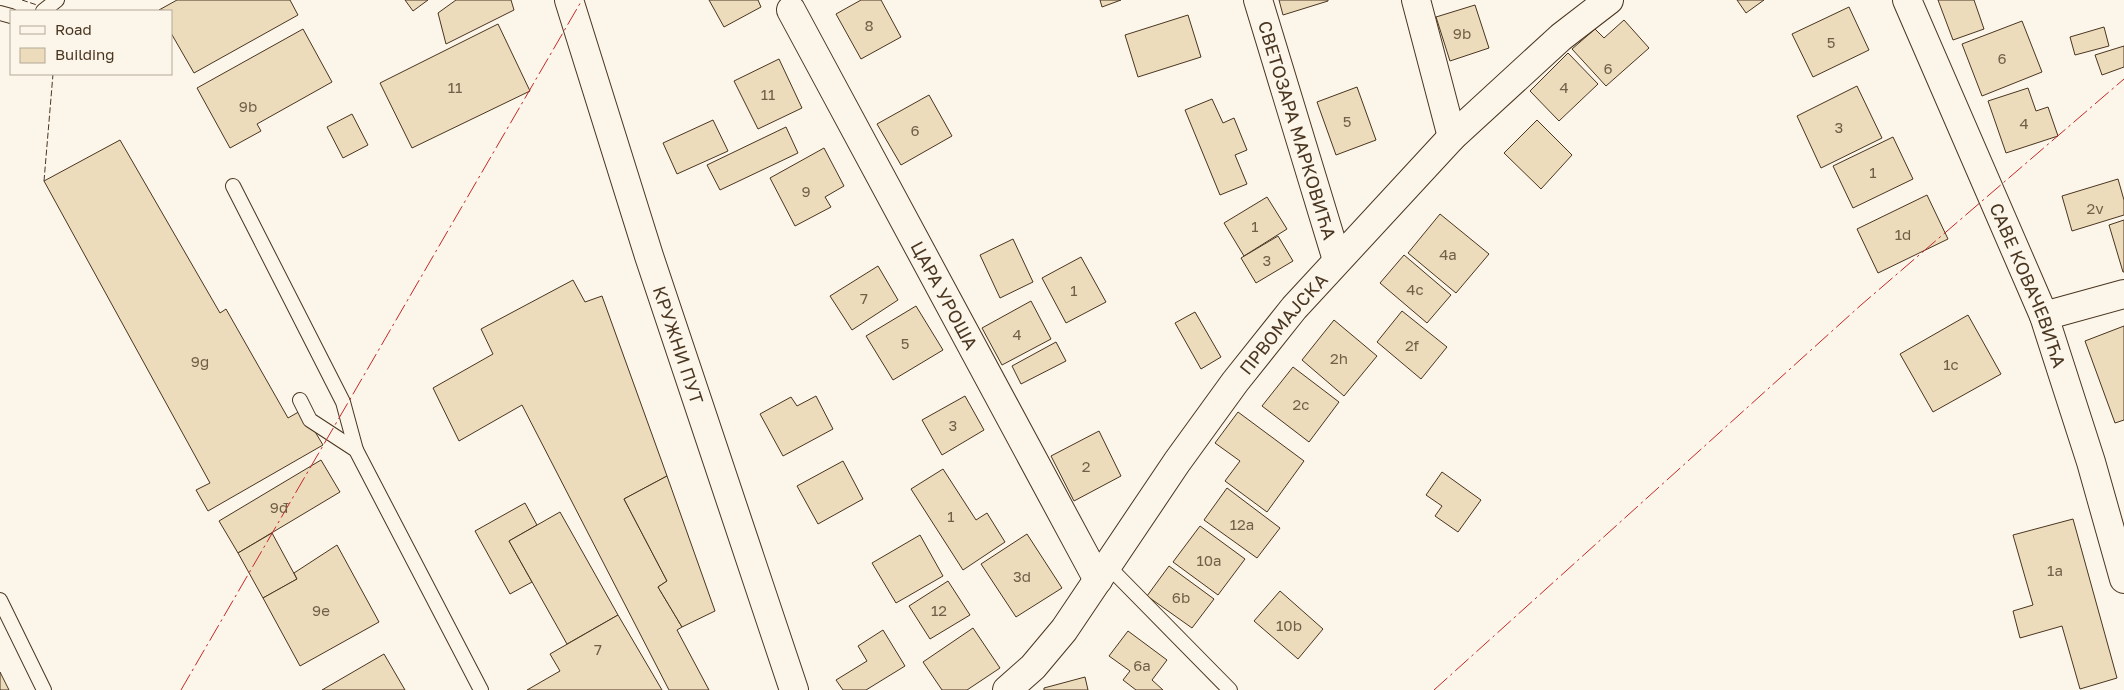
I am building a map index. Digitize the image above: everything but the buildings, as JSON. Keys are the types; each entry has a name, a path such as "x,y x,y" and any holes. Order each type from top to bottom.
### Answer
{"street":[{"name":"КРУЖНИ ПУТ","path":"569,0 648,256 794,690"},
{"name":"СВЕТОЗАРА МАРКОВИЋА","path":"1258,0 1337,260"},
{"path":"1416,0 1452,137"},
{"name":"ПРВОМАЈСКА","path":"1007,690 1033,668 1064,630 1235,382 1294,308 1452,137 1561,37 1609,0"},
{"name":"САВЕ КОВАЧЕВИЋА","path":"1907,0 2044,316 2091,462 2124,579"},
{"name":"ЦАРА УРОША","path":"791,10 1102,573"},
{"path":"2044,316 2124,294"}],"lane":[{"path":"44,10 57,0"},
{"path":"233,186 343,402 356,450 481,690"},
{"path":"300,400 310,420 356,450"},
{"path":"1102,573 1230,690"},
{"path":"0,600 44,690"}],"fence":[{"path":"22,0 37,5"},
{"path":"44,181 53,75"}],"power":[{"path":"181,690 582,0"},
{"path":"1434,690 1861,305 2124,79"}]}
